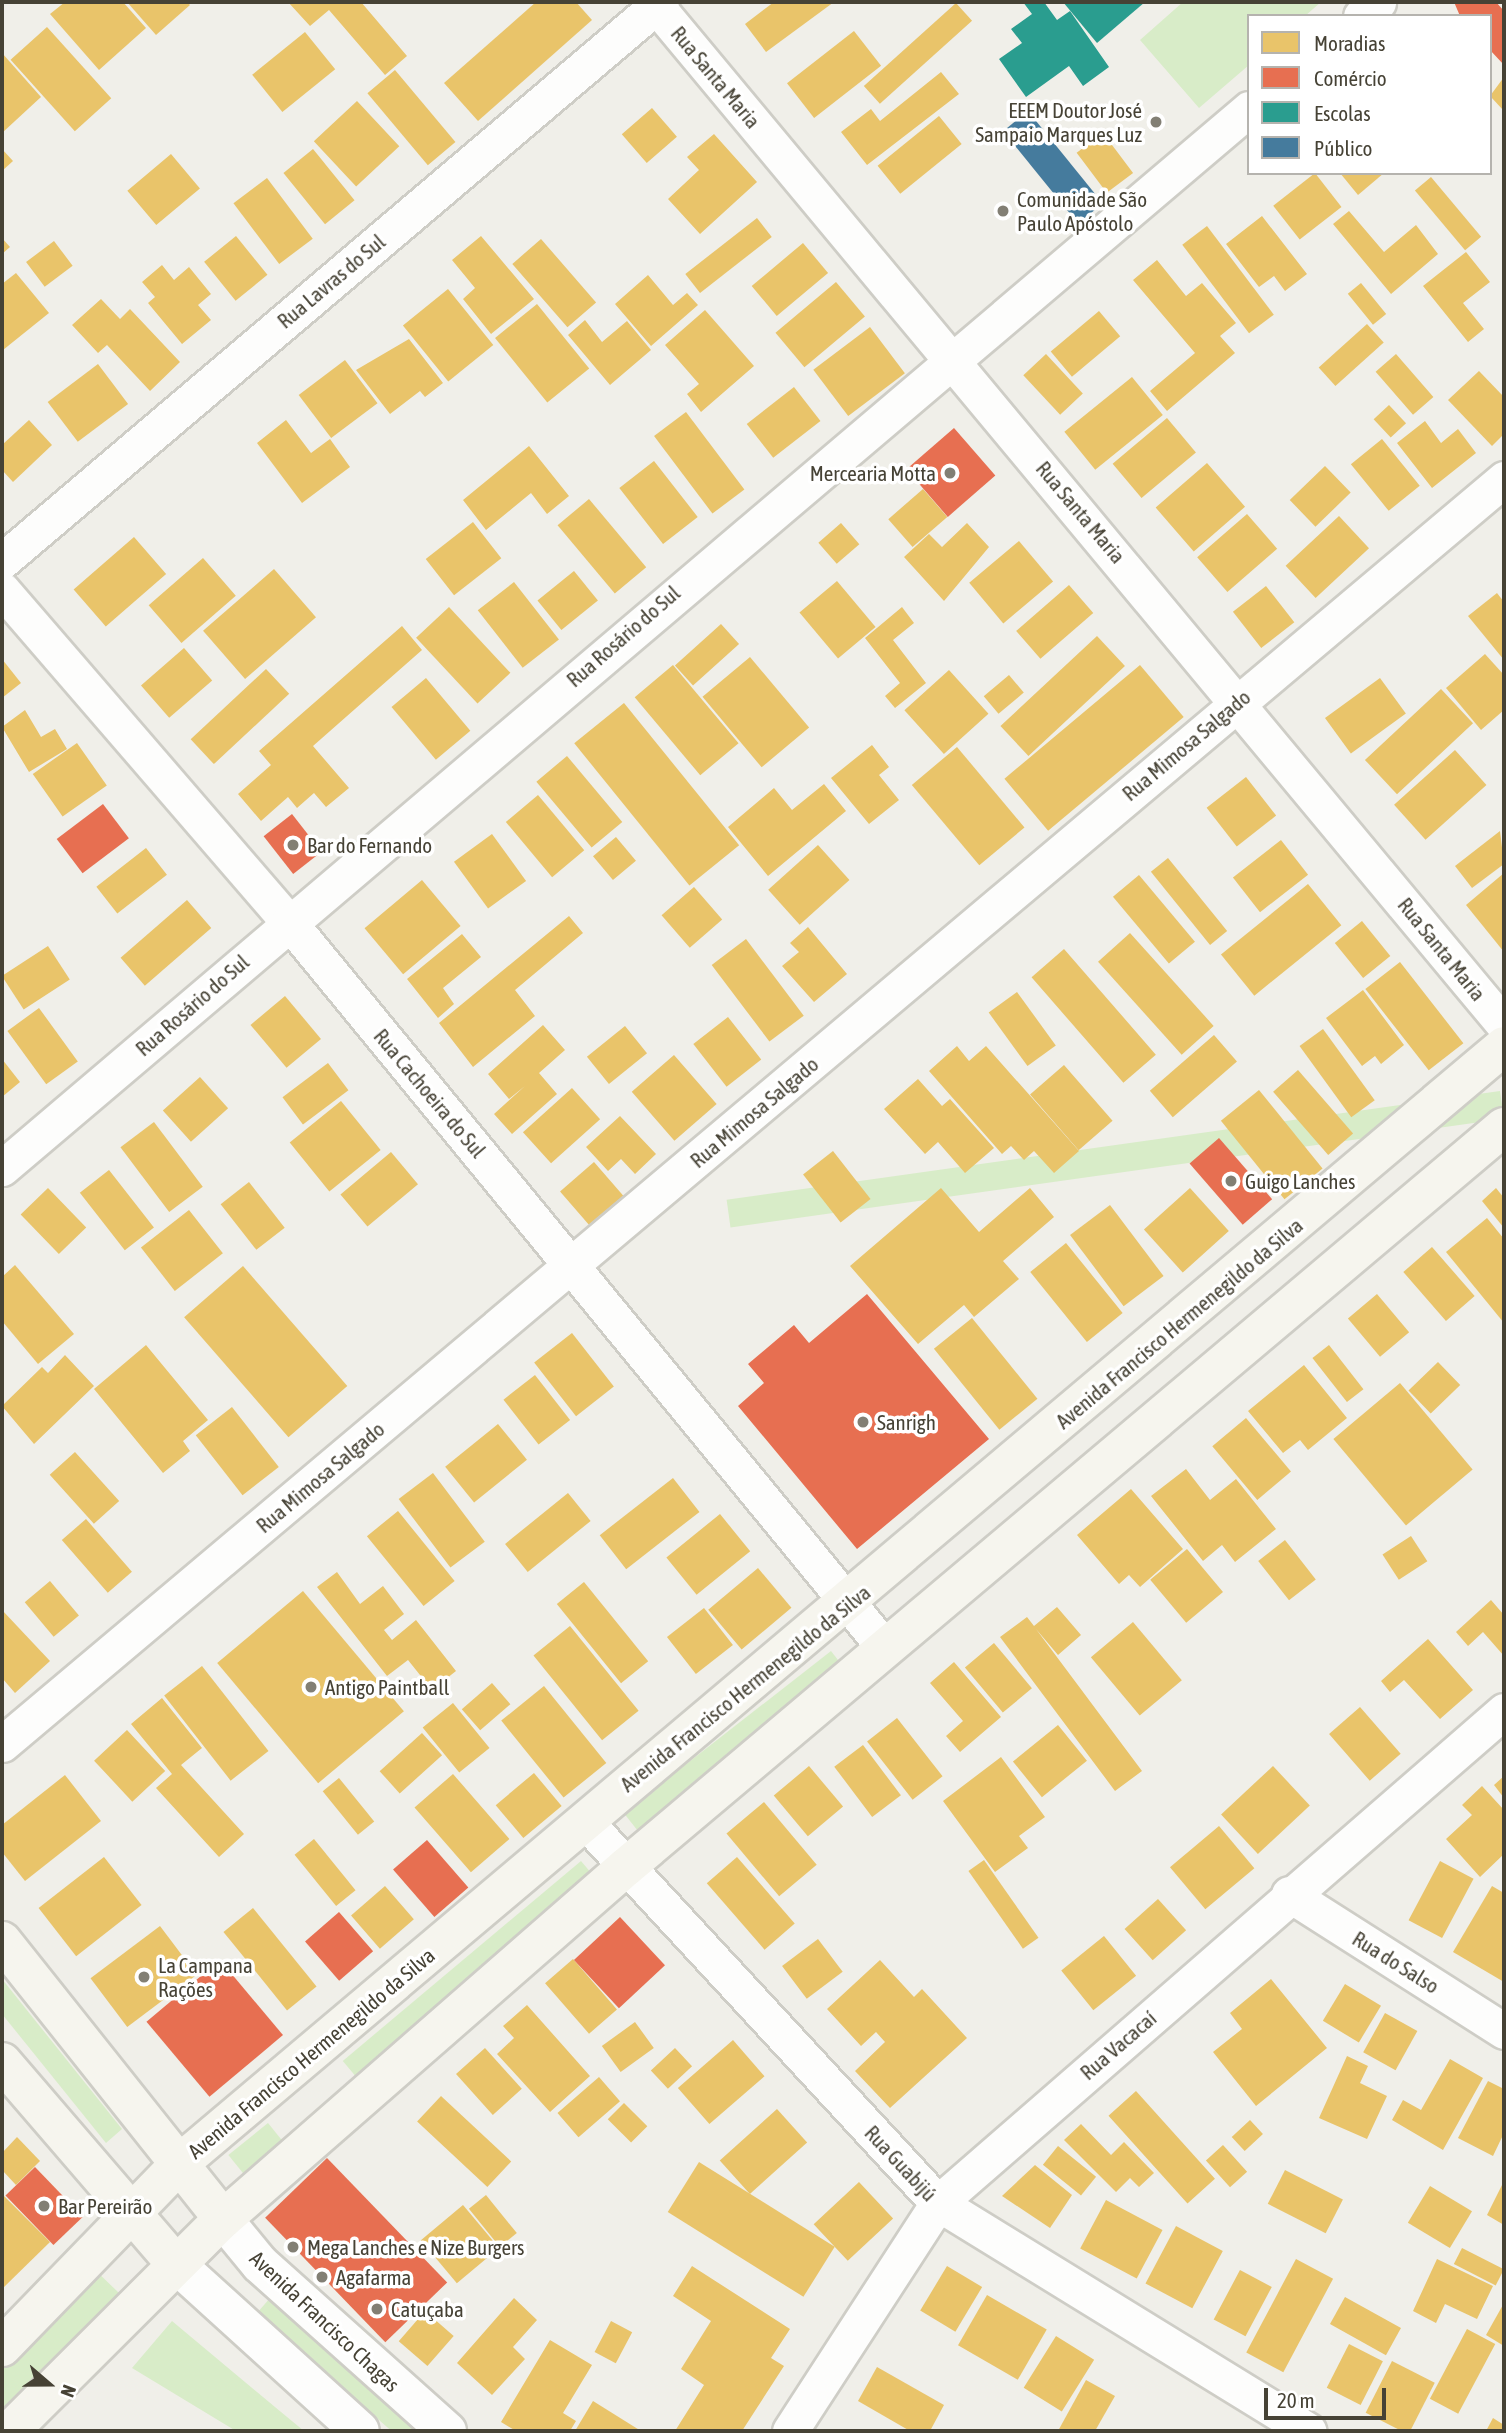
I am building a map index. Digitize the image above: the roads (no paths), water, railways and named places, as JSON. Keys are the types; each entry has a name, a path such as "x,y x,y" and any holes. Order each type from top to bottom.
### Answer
{"main road":[{"name":"Avenida Francisco Hermenegildo da Silva","path":"2,2347 129,2210 180,2164 584,1820 849,1604 1504,1046"},
{"path":"10,2431 223,2219 626,1867 1504,1127"},
{"name":"Avenida Francisco Chagas","path":"2,1941 223,2219"},
{"path":"2,2062 176,2264"}],"street":[{"path":"1363,14 1378,2"},
{"name":"Rua Santa Maria","path":"657,3 1239,700 1504,1025"},
{"name":"Rua Lavras do Sul","path":"2,561 657,3"},
{"name":"Rua Rosário do Sul","path":"2,1168 950,357 1247,111"},
{"name":"Rua Mimosa Salgado","path":"2,1744 573,1266 1239,700 1504,479"},
{"name":"Rua Cachoeira do Sul","path":"2,590 289,922 885,1648"},
{"name":"Rua Vacacaí","path":"790,2431 939,2203 1289,1894 1504,1711"},
{"name":"Rua Guabijú","path":"584,1820 939,2203 1308,2431"},
{"name":"Rua do Salso","path":"1289,1894 1504,2031"},
{"name":"Avenida Francisco Chagas","path":"223,2219 260,2264 447,2431"},
{"path":"176,2264 360,2431"}],"place":[{"name":"EEEM Doutor José Sampaio Marques Luz","path":"1156,122"},
{"name":"Comunidade São Paulo Apóstolo","path":"1003,211"},
{"name":"Mercearia Motta","path":"950,473"},
{"name":"Bar do Fernando","path":"293,845"},
{"name":"Guigo Lanches","path":"1231,1181"},
{"name":"Sanrigh","path":"863,1422"},
{"name":"Antigo Paintball","path":"311,1687"},
{"name":"La Campana Rações","path":"144,1977"},
{"name":"Bar Pereirão","path":"44,2206"},
{"name":"Mega Lanches e Nize Burgers","path":"293,2247"},
{"name":"Agafarma","path":"322,2277"},
{"name":"Catuçaba","path":"377,2309"}]}
